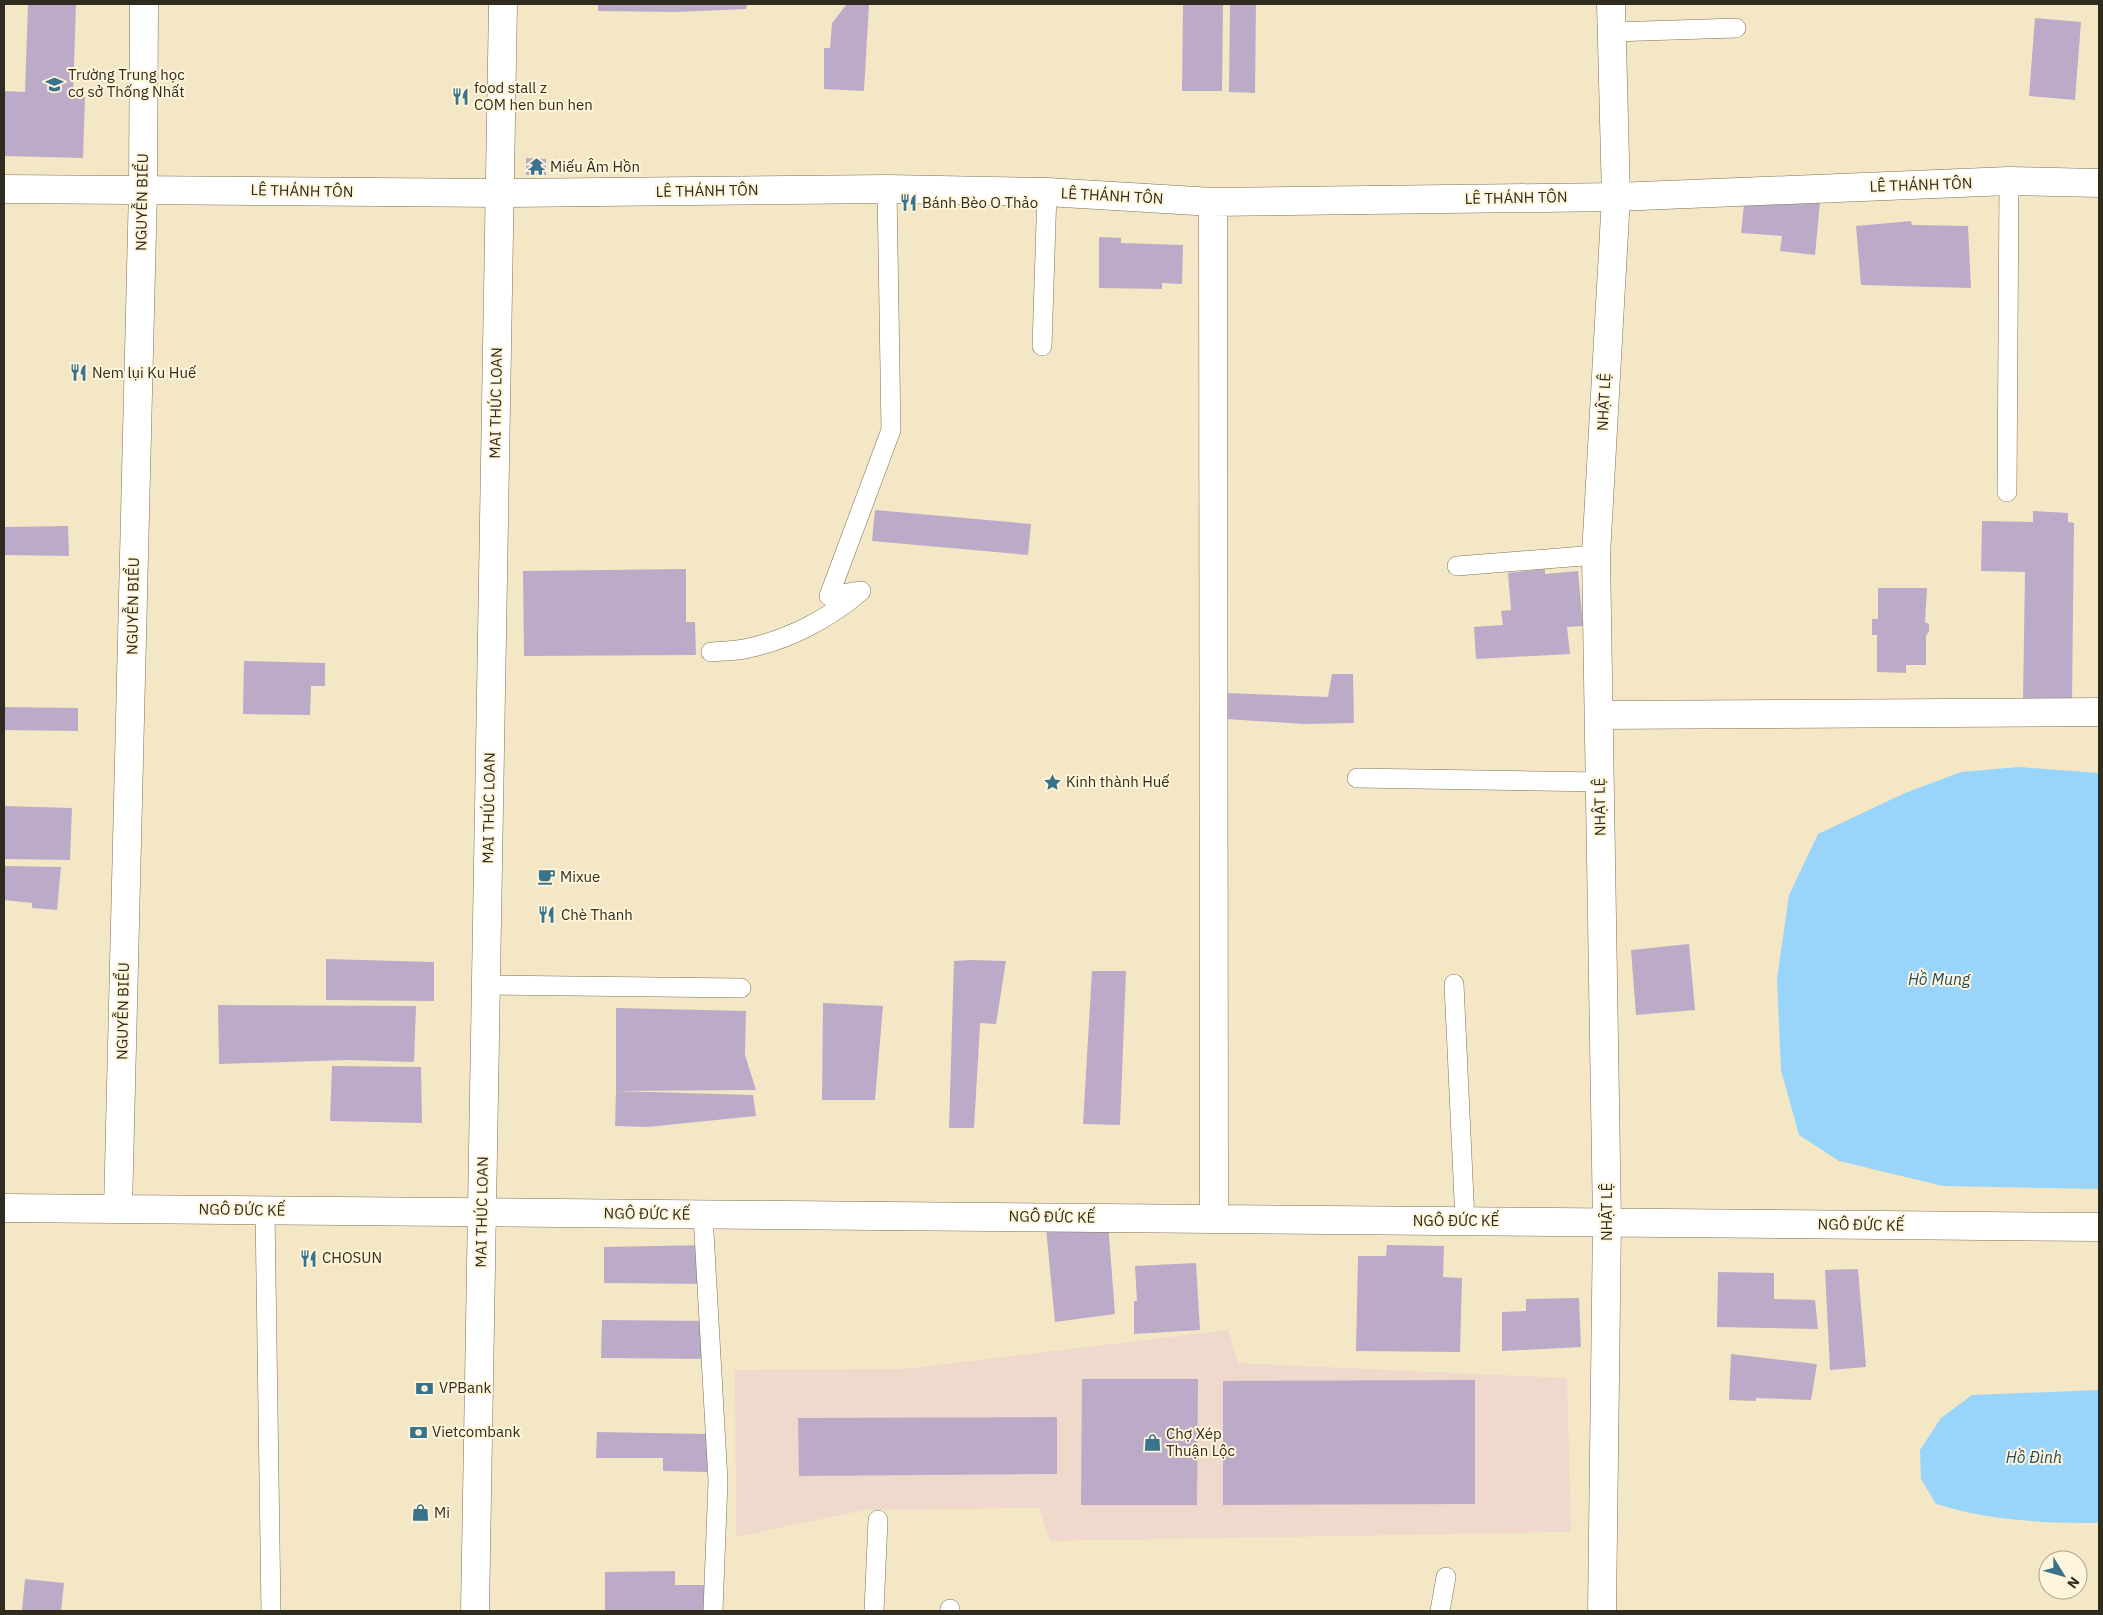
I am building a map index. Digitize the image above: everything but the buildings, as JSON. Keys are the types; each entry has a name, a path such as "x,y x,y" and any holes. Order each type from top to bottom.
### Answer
{"street":[{"name":"NGUYỄN BIỂU","path":"118,1209 142,189 144,4"},
{"name":"MAI THÚC LOAN","path":"475,1611 503,4"},
{"name":"NHẬT LỆ","path":"1602,1611 1607,1222 1596,555 1616,197 1611,4"},
{"name":"LÊ THÁNH TÔN","path":"4,189 500,193 887,189 1047,192 1213,202 1616,197 2009,181 2099,183"},
{"path":"1213,202 1214,1219"},
{"path":"1599,715 2099,712"},
{"name":"NGÔ ĐỨC KẾ","path":"4,1208 2099,1227"}],"lane":[{"path":"1612,32 1736,28"},
{"path":"2007,492 2009,181"},
{"path":"711,652 749,648 782,637 841,609 861,590 829,596 891,430 887,189"},
{"path":"1042,346 1047,192"},
{"path":"1457,566 1596,555"},
{"path":"1357,778 1600,782"},
{"path":"1454,984 1465,1221"},
{"path":"486,985 741,988"},
{"path":"265,1210 271,1611"},
{"path":"703,1214 718,1482 712,1611"},
{"path":"874,1611 878,1520"},
{"path":"1440,1611 1446,1577"}],"shaded area":[{"name":"Chợ Xép Thuận Lộc","path":"1228,1330 1238,1363 1567,1378 1571,1532 1050,1541 1039,1508 865,1510 736,1537 735,1370 904,1369"}],"water":[{"name":"Hồ Mung","path":"2019,767 2099,773 2099,1189 1943,1186 1839,1161 1799,1135 1781,1070 1777,979 1789,895 1818,834 1905,793 1961,772"},
{"name":"Hồ Đình","path":"2099,1390 2099,1523 2017,1520 1956,1510 1936,1504 1921,1479 1920,1450 1941,1418 1972,1395"}],"place":[{"name":"Trường Trung học cơ sở Thống Nhất","path":"54,84"},
{"name":"food stall z COM hen bun hen","path":"460,97"},
{"name":"Miếu Âm Hồn","path":"536,167"},
{"name":"Bánh Bèo O Thảo","path":"908,203"},
{"name":"Nem lụi Ku Huế","path":"78,373"},
{"name":"Kinh thành Huế","path":"1052,782"},
{"name":"Mixue","path":"546,877"},
{"name":"Chè Thanh","path":"547,915"},
{"name":"CHOSUN","path":"308,1258"},
{"name":"VPBank","path":"425,1388"},
{"name":"Vietcombank","path":"418,1432"},
{"name":"Chợ Xép Thuận Lộc","path":"1152,1443"},
{"name":"Mi","path":"420,1513"}]}
